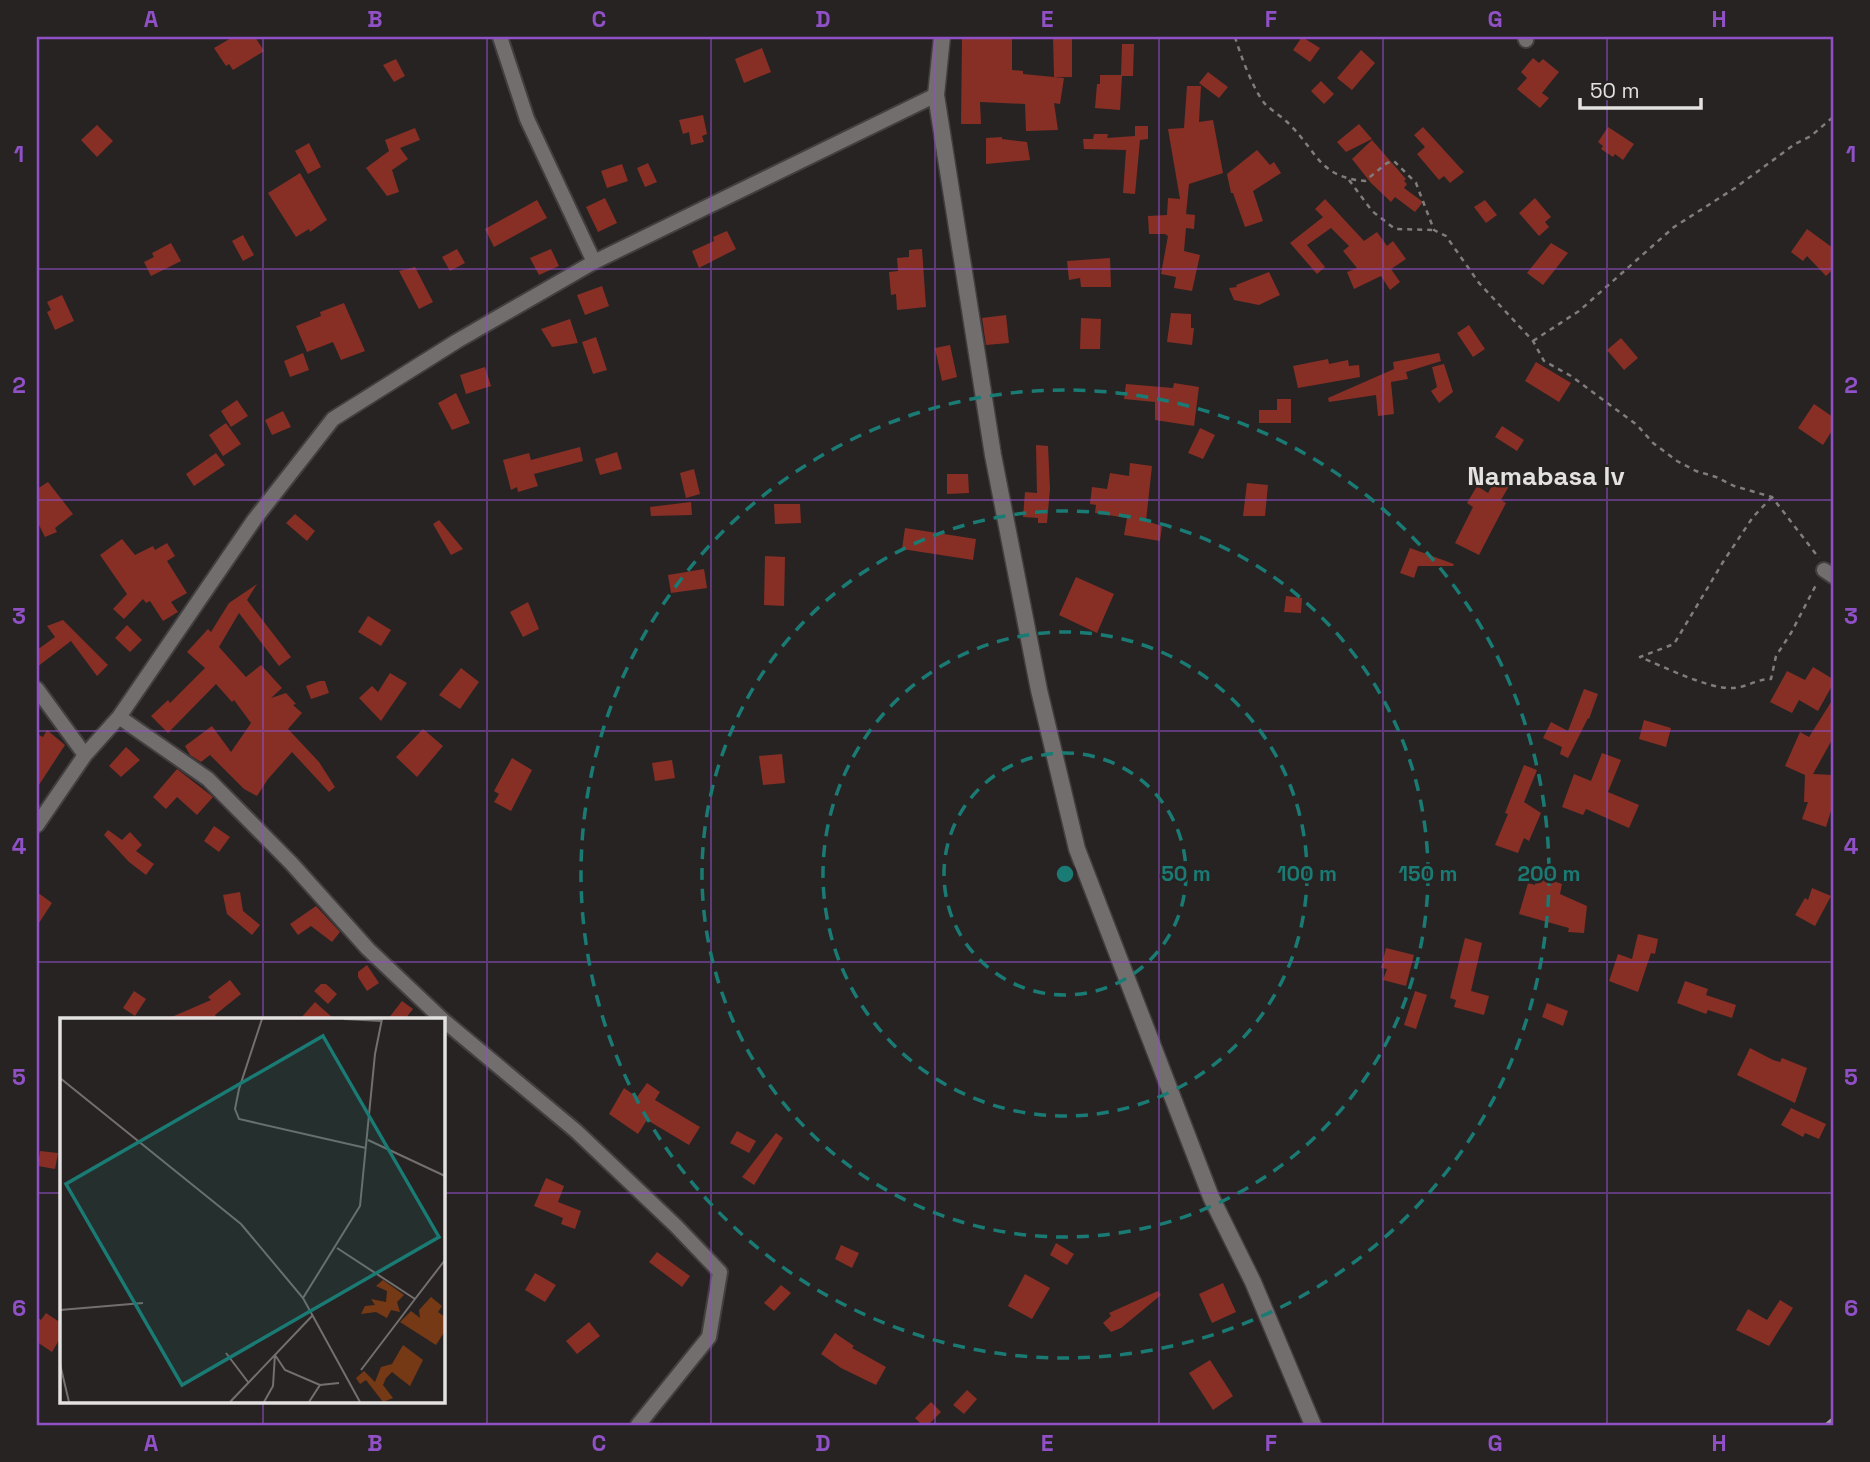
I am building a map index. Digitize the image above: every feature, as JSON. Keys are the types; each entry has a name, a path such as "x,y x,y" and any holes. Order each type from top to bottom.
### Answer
{"street":[{"path":"500,37 527,119 594,262"},
{"path":"942,37 936,95 993,454 1039,690 1077,849 1211,1197 1253,1282 1313,1425"},
{"path":"37,825 85,755 119,717 254,520 333,419 457,341 594,262 936,95"},
{"path":"37,689 85,755"},
{"path":"119,717 208,779 292,864 368,949 440,1018"},
{"path":"444,1022 576,1131 720,1272 709,1337 638,1425"}],"path":[{"path":"1235,37 1241,57 1264,103 1292,126 1320,163 1349,180 1372,211 1395,229 1434,230 1446,236 1479,283 1533,341 1544,361 1571,376 1637,425 1653,443 1677,461 1734,486 1772,497 1829,573 1776,656 1771,678 1759,679 1735,688 1726,687 1677,673 1640,657 1674,644 1730,550 1753,517 1772,497"},
{"path":"1533,341 1579,311 1674,227 1735,188 1833,117"},
{"path":"1349,180 1365,181 1387,163 1394,161 1416,183 1434,230"}],"building":[{"path":"233,37 255,37 264,51 233,70 229,64 226,66 214,48"},
{"path":"1053,37 1072,37 1072,77 1054,77"},
{"path":"1302,37 1320,48 1310,62 1293,50"},
{"path":"962,38 1012,39 1012,70 1023,71 1023,74 1064,78 1060,104 1054,103 1058,130 1026,131 1025,104 980,102 981,124 961,124"},
{"path":"1122,44 1134,44 1133,76 1122,76 1120,110 1095,108 1100,75 1121,75"},
{"path":"762,48 771,72 744,83 735,59"},
{"path":"1361,50 1375,63 1352,90 1337,78"},
{"path":"1533,58 1539,63 1543,59 1559,72 1542,93 1549,98 1540,108 1517,89 1527,78 1521,72"},
{"path":"396,59 405,76 394,82 383,65"},
{"path":"1208,72 1228,87 1219,98 1199,83"},
{"path":"1321,81 1334,94 1324,104 1311,91"},
{"path":"1187,86 1201,86 1199,122 1213,120 1223,173 1189,184 1186,214 1195,215 1194,229 1186,228 1184,251 1200,255 1192,291 1174,288 1176,277 1161,274 1168,236 1149,234 1148,216 1167,215 1168,198 1180,199 1168,129 1184,128"},
{"path":"703,115 707,134 702,136 704,142 691,145 689,132 683,134 679,120"},
{"path":"1359,124 1372,139 1346,152 1337,142"},
{"path":"97,125 113,141 97,157 81,140"},
{"path":"1135,126 1148,126 1148,139 1140,140 1135,194 1123,193 1126,150 1084,149 1083,139 1093,139 1094,134 1108,134 1107,138 1135,136"},
{"path":"1423,127 1464,172 1450,183 1444,176 1439,180 1417,154 1425,147 1414,135"},
{"path":"1608,127 1634,144 1623,160 1601,149 1603,146 1598,142"},
{"path":"415,128 420,140 400,148 408,159 392,170 399,192 387,196 366,168 389,151 385,140"},
{"path":"1002,137 1027,142 1030,160 986,164 986,138"},
{"path":"1372,140 1406,179 1404,188 1423,202 1415,212 1395,197 1391,202 1352,159"},
{"path":"309,143 321,167 308,174 295,151"},
{"path":"1257,150 1270,165 1274,162 1281,173 1253,191 1263,221 1245,227 1231,193 1227,174"},
{"path":"648,163 657,182 645,187 637,168"},
{"path":"622,164 628,181 607,188 601,171"},
{"path":"300,173 327,220 310,232 309,229 296,237 268,193"},
{"path":"605,198 617,223 598,232 586,207"},
{"path":"1535,198 1551,217 1545,222 1549,227 1539,236 1519,213"},
{"path":"1325,199 1364,241 1377,232 1387,246 1393,241 1406,259 1391,269 1400,282 1390,290 1381,276 1354,289 1347,272 1357,268 1343,251 1349,246 1331,228 1307,245 1325,267 1317,274 1290,243 1323,217 1315,209"},
{"path":"537,200 547,218 494,247 485,229"},
{"path":"1485,200 1497,215 1486,223 1474,207"},
{"path":"1807,229 1833,248 1833,269 1826,276 1807,256 1803,261 1791,252"},
{"path":"727,231 736,249 699,268 692,251 714,241 713,237"},
{"path":"243,235 254,255 243,261 232,241"},
{"path":"171,243 181,261 151,276 144,262 154,257 152,253"},
{"path":"1551,243 1568,253 1543,285 1527,273"},
{"path":"457,249 465,263 450,271 442,257"},
{"path":"551,249 559,266 539,275 530,258"},
{"path":"922,249 926,307 897,310 896,294 891,295 889,272 898,271 897,258 909,257 909,250"},
{"path":"1110,258 1111,287 1081,287 1080,278 1069,280 1067,261"},
{"path":"415,267 433,302 419,309 399,271"},
{"path":"1269,272 1280,295 1259,305 1234,300 1229,288"},
{"path":"602,286 609,306 585,315 577,295"},
{"path":"62,295 74,321 55,330 47,312 51,310 47,302"},
{"path":"344,303 365,351 341,360 333,342 307,352 296,326 321,316 320,312"},
{"path":"1171,313 1191,314 1191,328 1194,328 1192,345 1167,342"},
{"path":"1006,315 1009,343 986,345 982,318"},
{"path":"1081,318 1101,319 1100,349 1080,349"},
{"path":"570,319 578,343 552,347 541,329"},
{"path":"1469,325 1485,349 1473,357 1457,333"},
{"path":"596,337 607,370 593,374 582,342"},
{"path":"1621,338 1638,358 1624,370 1607,350"},
{"path":"950,345 957,377 942,381 935,348"},
{"path":"303,353 309,370 290,377 284,361"},
{"path":"1439,353 1441,361 1406,372 1408,379 1391,382 1394,414 1378,416 1376,395 1329,402 1328,398 1394,369 1393,362"},
{"path":"1328,359 1329,364 1348,360 1349,366 1359,365 1360,377 1298,388 1293,366"},
{"path":"1536,362 1571,383 1559,402 1525,381"},
{"path":"1444,364 1453,392 1439,403 1431,391 1437,387 1432,367"},
{"path":"485,367 491,386 466,394 460,375"},
{"path":"1174,383 1199,387 1194,426 1155,420 1155,402 1124,399 1126,384 1173,388"},
{"path":"456,393 470,423 452,430 438,403"},
{"path":"1277,399 1291,399 1291,423 1259,423 1259,410 1277,410"},
{"path":"237,400 248,416 231,427 221,411"},
{"path":"1814,404 1833,417 1833,429 1823,445 1798,428"},
{"path":"283,411 291,427 272,435 265,420"},
{"path":"226,423 241,444 223,456 209,435"},
{"path":"1502,426 1524,440 1517,451 1495,437"},
{"path":"1200,428 1215,435 1203,459 1188,453"},
{"path":"1036,445 1048,446 1050,489 1047,523 1038,523 1038,518 1023,517 1025,492 1037,493"},
{"path":"580,447 583,461 534,474 538,486 518,492 517,487 511,490 503,460 529,453 531,460"},
{"path":"617,452 622,469 600,475 595,459"},
{"path":"216,453 225,465 194,486 186,474"},
{"path":"1130,463 1152,466 1146,521 1162,526 1160,541 1124,535 1127,518 1095,513 1096,505 1090,504 1092,487 1107,489 1110,473 1129,476"},
{"path":"694,469 700,494 686,498 680,473"},
{"path":"947,474 968,474 969,493 947,494"},
{"path":"1496,479 1509,486 1501,500 1506,503 1479,555 1455,543 1473,507 1467,503 1477,486 1488,493"},
{"path":"48,482 73,514 55,528 57,532 45,537 37,521 37,489"},
{"path":"1247,483 1268,485 1265,516 1243,516"},
{"path":"691,502 692,515 651,516 650,507"},
{"path":"774,504 800,504 801,523 775,524"},
{"path":"295,514 315,531 307,541 286,523"},
{"path":"439,520 463,549 451,555 433,524"},
{"path":"905,528 976,539 973,560 902,549"},
{"path":"122,539 135,555 153,546 155,550 167,543 175,556 167,561 187,593 171,602 178,612 163,621 150,601 146,603 143,599 124,619 113,609 127,594 100,555"},
{"path":"1410,548 1454,564 1418,566 1414,578 1400,573"},
{"path":"765,556 785,557 784,606 764,605"},
{"path":"704,569 707,588 671,593 668,575"},
{"path":"1076,577 1114,594 1097,633 1059,615"},
{"path":"257,584 247,600 291,657 279,666 239,613 219,647 246,677 261,665 282,688 271,698 286,693 296,704 293,705 302,713 288,729 319,762 335,787 329,792 292,752 257,796 244,789 210,755 201,762 190,755 185,746 212,726 231,752 251,723 234,700 232,702 216,684 168,733 151,716 168,700 170,703 205,668 187,652 208,629 211,632 229,603"},
{"path":"1286,596 1302,598 1301,613 1284,612"},
{"path":"528,602 539,629 523,637 510,612"},
{"path":"368,616 391,630 381,646 358,632"},
{"path":"63,620 108,665 97,676 71,641 37,667 37,650 55,637 47,626"},
{"path":"127,625 142,640 130,652 115,638"},
{"path":"1813,667 1833,679 1833,684 1818,711 1799,700 1792,713 1770,702 1787,671 1805,680"},
{"path":"461,668 479,682 460,709 439,695"},
{"path":"390,673 407,683 381,721 359,698 372,686 378,692"},
{"path":"325,681 329,693 311,699 306,686"},
{"path":"1584,689 1598,694 1589,719 1568,758 1560,754 1562,747 1543,738 1551,722 1568,731"},
{"path":"1833,699 1833,738 1813,774 1833,775 1833,804 1826,827 1802,819 1808,802 1804,802 1805,775 1785,766 1800,732 1809,737"},
{"path":"1644,720 1671,728 1666,747 1639,739"},
{"path":"423,729 443,746 417,777 396,757"},
{"path":"47,730 65,745 37,788 37,734 43,737"},
{"path":"126,747 140,760 121,777 109,766"},
{"path":"1602,753 1621,760 1608,792 1639,805 1629,828 1586,809 1583,815 1562,807 1574,774 1591,781"},
{"path":"782,754 785,783 763,785 759,756"},
{"path":"512,758 532,770 511,811 494,802 499,794 494,791"},
{"path":"672,760 675,778 655,781 652,763"},
{"path":"1524,765 1537,770 1524,802 1541,813 1529,841 1524,838 1518,853 1495,845"},
{"path":"177,769 213,797 197,815 177,797 166,809 153,797"},
{"path":"214,826 230,837 219,852 204,841"},
{"path":"108,830 122,840 130,832 142,845 136,851 154,864 146,875 129,862 104,835"},
{"path":"1538,873 1562,884 1560,894 1587,906 1584,933 1568,932 1569,928 1519,914 1528,883 1535,885"},
{"path":"1812,888 1831,896 1815,926 1795,915 1805,898 1808,900"},
{"path":"37,892 52,903 37,926"},
{"path":"240,892 243,911 260,925 252,935 227,914 223,895"},
{"path":"316,906 340,932 332,942 311,926 298,935 290,924"},
{"path":"1638,934 1658,939 1655,954 1651,953 1638,992 1609,981 1618,954 1632,959"},
{"path":"1465,938 1482,943 1471,991 1489,996 1484,1015 1454,1007 1456,1000 1450,998"},
{"path":"1386,948 1414,955 1406,986 1383,980 1387,969 1381,968"},
{"path":"367,965 379,983 367,991 358,977 358,972"},
{"path":"230,980 241,994 215,1015 216,1018 169,1018 211,1000 208,997"},
{"path":"1685,981 1708,989 1706,995 1736,1005 1732,1018 1708,1010 1706,1014 1677,1003"},
{"path":"321,984 326,984 337,994 328,1004 314,991"},
{"path":"134,991 146,999 135,1016 123,1008"},
{"path":"1415,991 1427,995 1416,1029 1404,1025"},
{"path":"402,1001 413,1009 406,1018 389,1018"},
{"path":"315,1002 333,1018 301,1018"},
{"path":"1547,1003 1568,1011 1563,1026 1542,1017"},
{"path":"1750,1048 1773,1060 1780,1062 1782,1058 1807,1068 1795,1103 1737,1075"},
{"path":"647,1083 660,1092 655,1100 700,1127 689,1145 647,1120 638,1134 609,1114 624,1088 637,1097"},
{"path":"1791,1108 1826,1124 1819,1139 1805,1133 1803,1137 1781,1125"},
{"path":"737,1131 756,1141 749,1153 730,1143"},
{"path":"776,1133 783,1138 754,1185 742,1177"},
{"path":"40,1151 58,1153 55,1169 38,1166"},
{"path":"546,1178 564,1186 558,1202 581,1211 575,1229 561,1224 563,1218 534,1206"},
{"path":"1056,1243 1074,1254 1067,1265 1050,1255"},
{"path":"841,1245 859,1253 852,1268 835,1259"},
{"path":"657,1252 690,1276 682,1287 649,1262"},
{"path":"535,1273 556,1285 545,1302 525,1290"},
{"path":"1025,1274 1050,1288 1032,1319 1008,1306"},
{"path":"1223,1283 1236,1312 1212,1323 1199,1294"},
{"path":"781,1285 791,1293 774,1311 764,1303"},
{"path":"1158,1291 1161,1295 1121,1328 1111,1332 1103,1323 1111,1316 1109,1313"},
{"path":"1780,1300 1793,1308 1769,1346 1736,1330 1748,1309 1767,1320"},
{"path":"46,1313 60,1322 60,1339 52,1352 37,1342 37,1317 41,1320"},
{"path":"589,1322 600,1336 577,1354 566,1341"},
{"path":"835,1333 854,1346 852,1348 886,1367 876,1385 841,1368 821,1354"},
{"path":"1210,1360 1233,1396 1213,1410 1189,1373"},
{"path":"967,1390 977,1399 964,1414 953,1405"},
{"path":"931,1402 941,1412 928,1425 922,1425 915,1418"}],"railway":[{"path":"1827,1425 1833,1420"}],"district":[{"name":"Namabasa Iv","path":"1546,476"}]}
